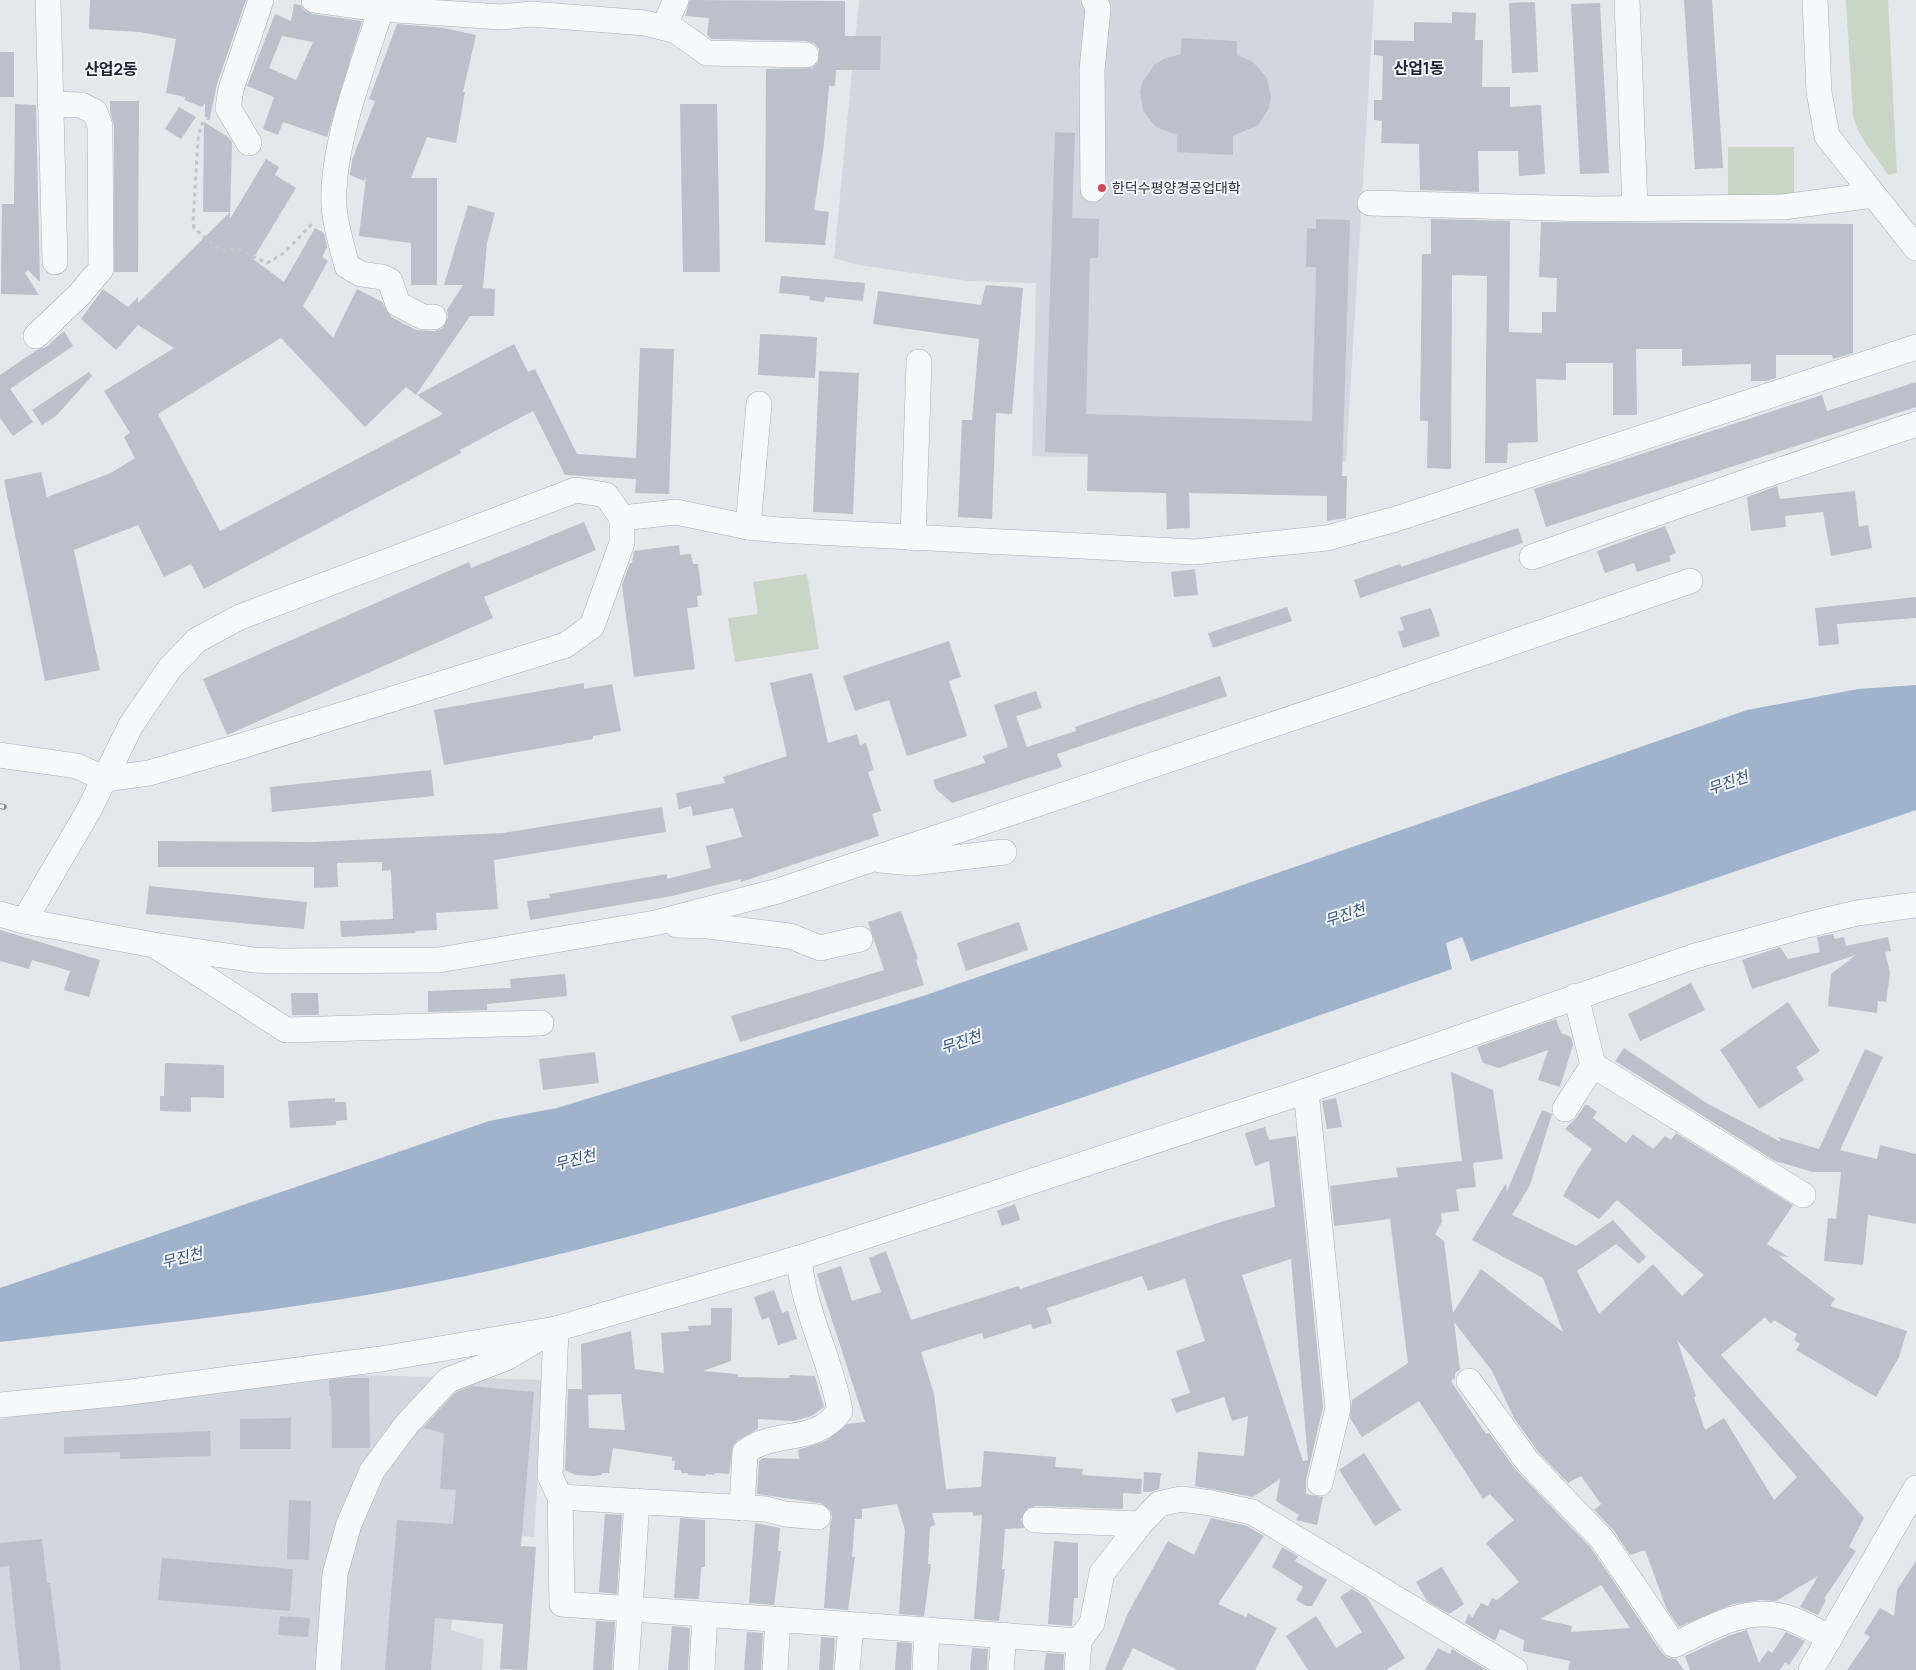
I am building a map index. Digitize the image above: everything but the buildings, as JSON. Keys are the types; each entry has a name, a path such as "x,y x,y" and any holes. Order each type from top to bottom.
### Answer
{"street":[{"path":"48,0 55,262"},
{"path":"249,143 228,108 231,89 261,0"},
{"path":"314,0 381,9 502,17 532,7 664,27 676,31 707,54 806,55"},
{"path":"664,27 676,0"},
{"path":"1093,189 1092,70 1098,8 1094,0"},
{"path":"1627,0 1635,208"},
{"path":"1815,0 1819,92 1827,136 1916,248"},
{"path":"381,9 345,123 336,176 334,206 347,266 361,274 382,277 390,281 398,304 422,317 434,317"},
{"path":"36,336 79,295 101,269 100,126 95,112 81,105 50,104"},
{"path":"1370,203 1635,208 1783,207 1873,194"},
{"path":"622,518 676,512 748,527 913,538 1194,552 1327,538 1396,519 1916,347"},
{"path":"913,538 919,362"},
{"path":"748,527 759,404"},
{"path":"1532,557 1916,424"},
{"path":"0,755 77,766 105,779 150,772 229,750 566,645 592,626 622,543 622,518 606,495 576,490 240,616 197,640 170,668 131,725 105,779 24,921"},
{"path":"0,914 24,921 154,945 254,960 439,960 655,923 778,891 1352,698 1690,581"},
{"path":"872,858 912,864 1004,852"},
{"path":"0,1405 123,1393 381,1359 556,1329 799,1258 1306,1091 1576,996 1756,937 1857,913 1916,905"},
{"path":"655,923 691,927 708,926 790,936 820,948 860,939"},
{"path":"154,945 286,1030 541,1022"},
{"path":"1576,996 1593,1065 1803,1195"},
{"path":"1565,1109 1593,1065"},
{"path":"1306,1091 1338,1408 1320,1483"},
{"path":"742,1508 745,1452 769,1439 810,1434 831,1423 840,1411 826,1354 801,1279 799,1258"},
{"path":"556,1329 550,1476 560,1496 562,1604 1080,1641"},
{"path":"328,1670 335,1574 349,1524 372,1471 406,1424 448,1380 506,1358 556,1329"},
{"path":"1469,1381 1528,1462 1602,1539 1674,1646 1713,1626 1743,1616 1763,1614 1778,1615 1799,1622 1830,1638"},
{"path":"1811,1670 1916,1488"},
{"path":"560,1496 742,1508 818,1517"},
{"path":"1077,1670 1080,1641 1092,1623 1102,1573 1140,1524 1160,1504 1181,1499 1252,1512 1515,1670"},
{"path":"626,1670 637,1501"},
{"path":"1035,1520 1140,1524"},
{"path":"702,1670 705,1614"},
{"path":"775,1670 778,1619"},
{"path":"847,1670 850,1624"},
{"path":"925,1670 927,1630"},
{"path":"1001,1670 1004,1636"}],"path":[{"path":"228,108 207,118 201,125 198,139 193,222 194,228 200,234 216,247 226,251 236,248 267,263 284,252 324,213 334,206"}],"shaded area":[{"name":"한덕수평양경공업대학","path":"859,0 1374,0 1346,461 1032,456 1036,283 969,281 858,265 834,258"},
{"path":"326,1374 544,1380 534,1537 462,1531 451,1630 484,1640 482,1670 0,1670 0,1419"}],"green space":[{"path":"1846,0 1888,0 1897,173 1888,175 1859,133 1853,116"},
{"path":"1728,147 1794,147 1794,195 1728,195"},
{"path":"807,574 819,649 735,662 728,618 758,614 753,582"}],"water":[{"name":"무진천","path":"1916,685 1916,810 1471,961 1462,937 1446,943 1452,969 1096,1093 857,1171 736,1207 615,1240 493,1270 371,1294 248,1313 0,1342 0,1288 489,1121 557,1108 923,996 1747,710 1858,689"}],"railway":[{"path":"0,806 4,807"}],"place":[{"name":"한덕수평양경공업대학","path":"1102,188"}],"district":[{"name":"산업1동","path":"1419,68"},
{"name":"산업2동","path":"111,69"}]}
